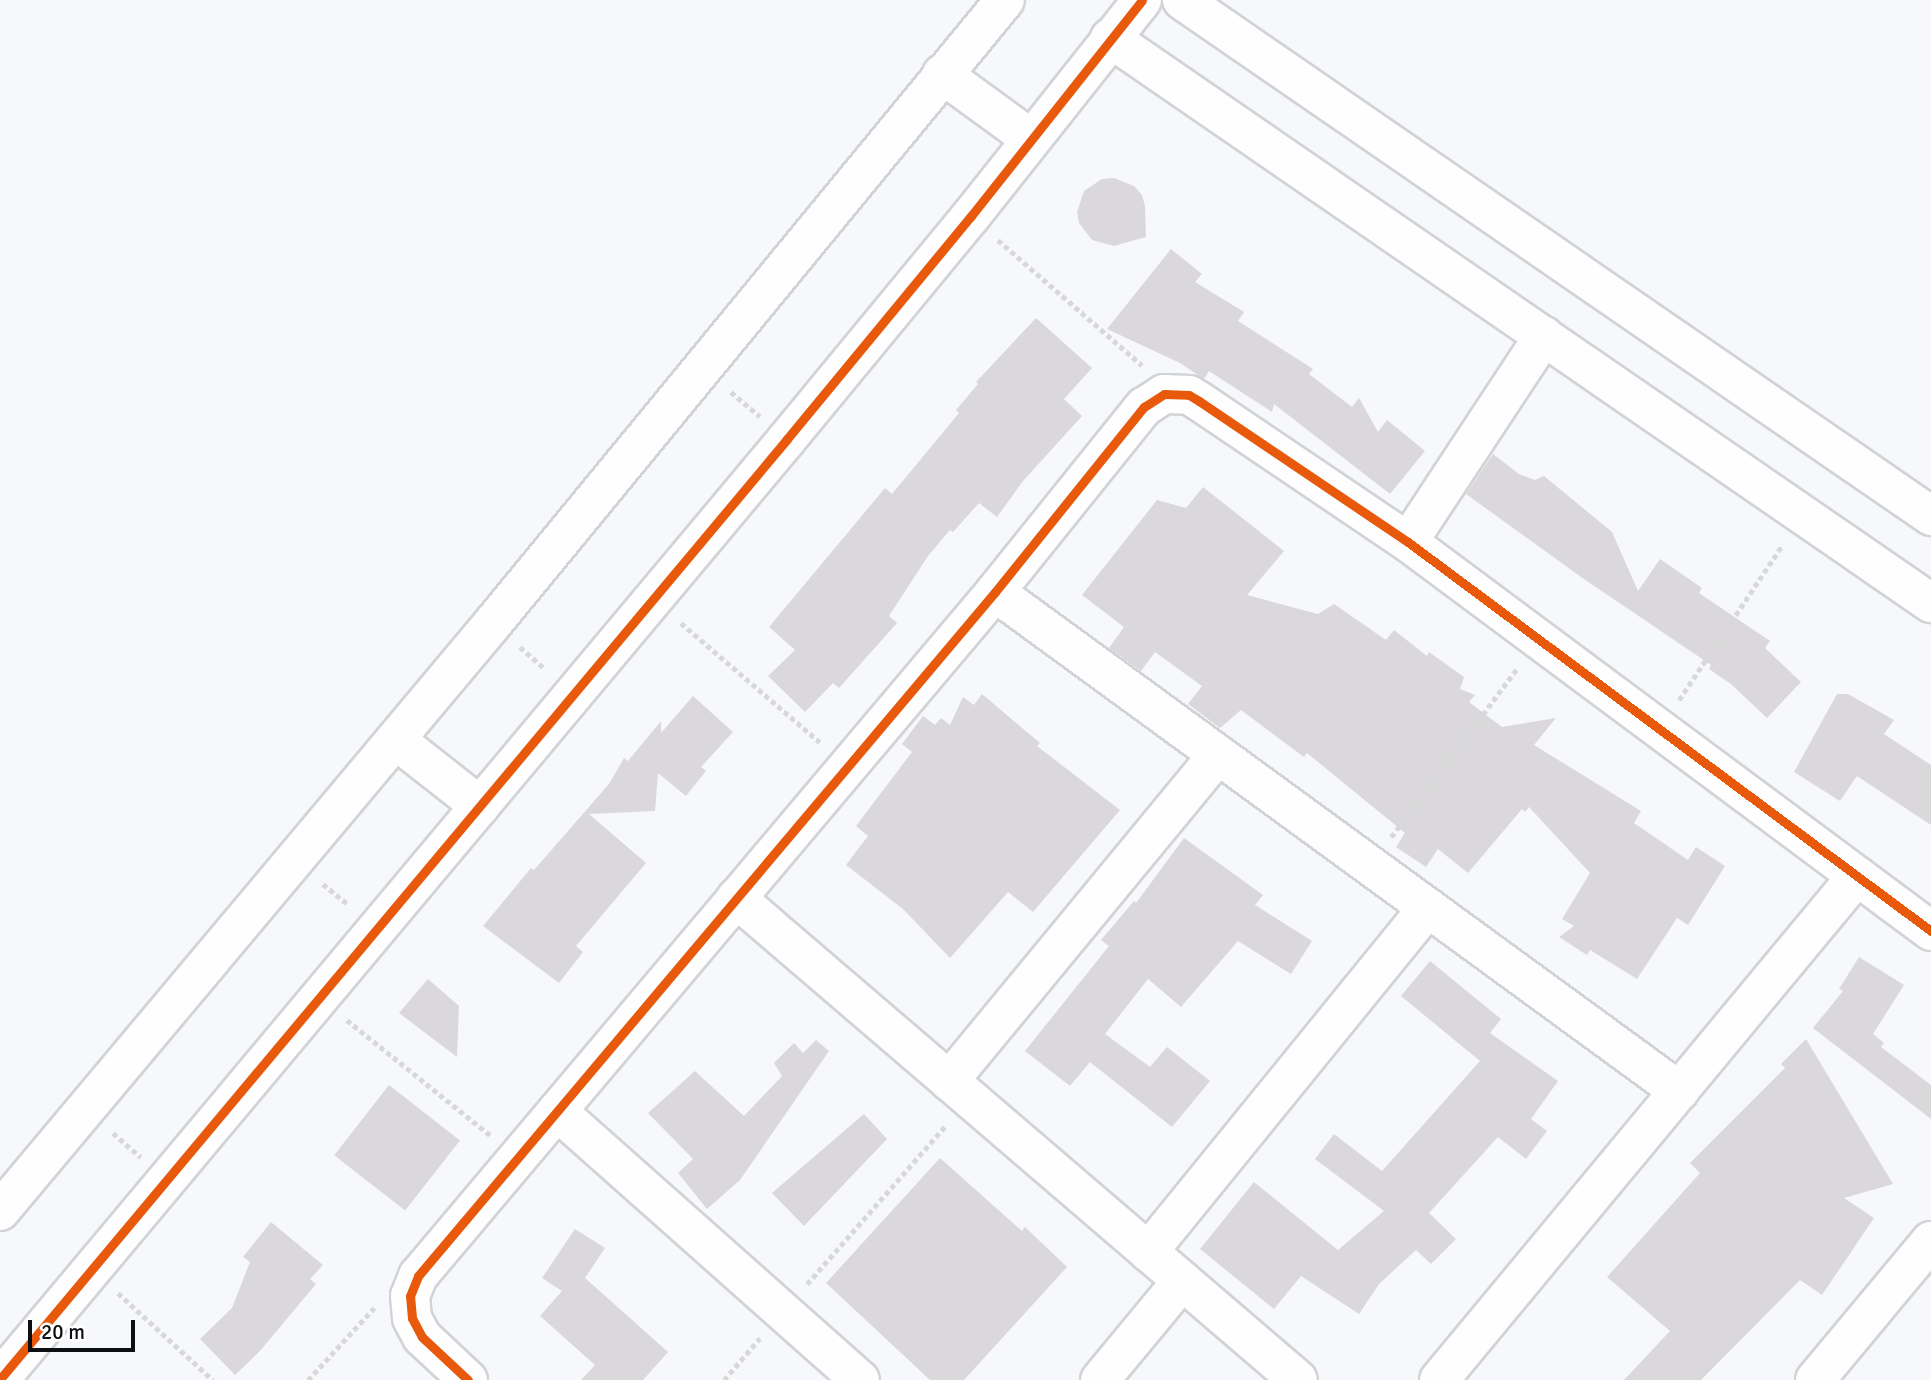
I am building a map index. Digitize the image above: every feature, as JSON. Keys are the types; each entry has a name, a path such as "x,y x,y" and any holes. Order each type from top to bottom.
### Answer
{"street":[{"path":"0,1211 296,861 704,370 942,74 1005,0"},
{"path":"0,1379 654,600 971,216 1142,0"},
{"path":"1182,0 1931,516"},
{"path":"1110,38 1931,603"},
{"path":"942,74 1031,139"},
{"path":"1408,542 1544,335"},
{"path":"468,1380 422,1337 411,1318 410,1296 418,1276 995,592 1144,407 1164,394 1189,395 1199,401 1408,542 1931,931"},
{"path":"995,592 1679,1091"},
{"path":"396,740 480,806"},
{"path":"960,1090 1218,755"},
{"path":"1439,1380 1857,876"},
{"path":"736,898 1298,1380"},
{"path":"1148,1252 1428,908"},
{"path":"557,1111 860,1380"},
{"path":"1815,1380 1931,1241"},
{"path":"1100,1380 1182,1281"}],"path":[{"path":"971,216 1175,393"},
{"path":"704,370 787,439"},
{"path":"1660,729 1803,514"},
{"path":"654,600 848,766"},
{"path":"494,623 573,695"},
{"path":"1370,866 1538,639"},
{"path":"296,861 377,929"},
{"path":"319,998 518,1157"},
{"path":"723,1380 783,1312 960,1090"},
{"path":"85,1111 167,1178"},
{"path":"91,1269 213,1380"},
{"path":"308,1380 371,1310 388,1298 410,1296"}],"building":[{"path":"1114,178 1134,186 1142,195 1146,237 1114,246 1092,240 1079,223 1077,212 1084,191 1102,179"},
{"path":"1171,249 1202,274 1195,282 1244,312 1238,321 1313,369 1309,374 1352,407 1359,398 1378,432 1387,420 1425,451 1390,494 1274,404 1272,412 1209,371 1204,379 1180,363 1107,329"},
{"path":"1036,318 1092,368 1064,399 1082,416 1023,481 997,517 979,503 953,532 950,530 928,556 889,616 897,623 839,688 833,683 805,712 768,676 795,650 769,627 885,488 892,494 959,413 956,410 978,384 976,382"},
{"path":"1493,454 1519,474 1535,480 1544,476 1612,532 1638,591 1660,559 1702,588 1699,593 1770,641 1765,648 1801,682 1767,718 1731,684 1709,669 1711,665 1581,577 1466,494"},
{"path":"1203,487 1284,551 1247,595 1318,614 1334,604 1386,640 1394,630 1427,656 1429,652 1464,677 1460,689 1475,695 1469,702 1502,727 1556,718 1534,745 1641,811 1634,823 1688,860 1696,847 1725,866 1688,925 1677,918 1637,979 1590,950 1587,955 1559,937 1574,926 1562,919 1590,873 1529,807 1525,812 1522,809 1468,873 1438,849 1426,867 1396,847 1405,833 1307,753 1304,757 1241,710 1220,728 1188,704 1202,686 1155,652 1141,671 1109,648 1124,627 1082,595 1157,500 1186,508"},
{"path":"982,694 1040,743 1037,746 1120,810 1033,912 1008,892 950,958 903,909 846,865 868,836 856,826 912,752 902,744 923,716 935,725 941,718 950,725 963,697 974,705"},
{"path":"1837,694 1848,694 1894,720 1884,734 1931,765 1931,825 1857,776 1840,801 1794,772"},
{"path":"693,696 733,732 701,767 706,771 686,796 658,773 655,811 589,814 646,863 576,946 583,952 559,983 483,926 531,868 534,870 609,784 624,758 628,761 661,721 661,733"},
{"path":"1184,838 1263,895 1255,905 1312,941 1291,974 1238,941 1181,1007 1148,979 1105,1034 1150,1067 1167,1047 1210,1081 1172,1127 1090,1062 1070,1086 1025,1051 1109,946 1101,940 1134,901 1136,903"},
{"path":"1859,957 1904,985 1873,1034 1884,1043 1881,1047 1931,1085 1931,1119 1813,1028 1843,991 1839,989"},
{"path":"1430,961 1501,1019 1490,1033 1558,1081 1531,1119 1547,1131 1526,1159 1498,1137 1429,1213 1456,1239 1431,1264 1416,1250 1379,1284 1359,1314 1301,1276 1274,1309 1200,1249 1254,1182 1338,1250 1384,1211 1315,1159 1334,1134 1382,1171 1480,1061 1401,996"},
{"path":"428,979 459,1006 457,1057 399,1013"},
{"path":"1806,1039 1893,1184 1844,1198 1874,1218 1822,1295 1800,1280 1701,1380 1624,1380 1670,1331 1607,1277 1700,1173 1690,1163 1785,1068 1781,1064"},
{"path":"816,1040 829,1051 740,1180 707,1209 678,1173 693,1159 648,1113 695,1071 744,1116 782,1076 774,1063 794,1043 803,1053"},
{"path":"389,1085 460,1140 405,1211 334,1155"},
{"path":"864,1114 887,1139 804,1226 772,1193"},
{"path":"940,1158 1022,1231 1025,1227 1067,1267 964,1380 930,1380 826,1283"},
{"path":"271,1222 323,1265 310,1279 316,1284 259,1352 235,1375 200,1339 232,1308 250,1262 243,1257"},
{"path":"575,1229 605,1248 585,1278 668,1352 643,1380 581,1380 595,1365 540,1316 562,1291 542,1278"}],"cycle path":[{"path":"0,1379 787,439 971,216 1142,0"},
{"path":"468,1380 422,1337 412,1318 410,1296 418,1276 995,592 1144,407 1164,394 1189,395 1199,401 1408,542 1931,931"}]}
